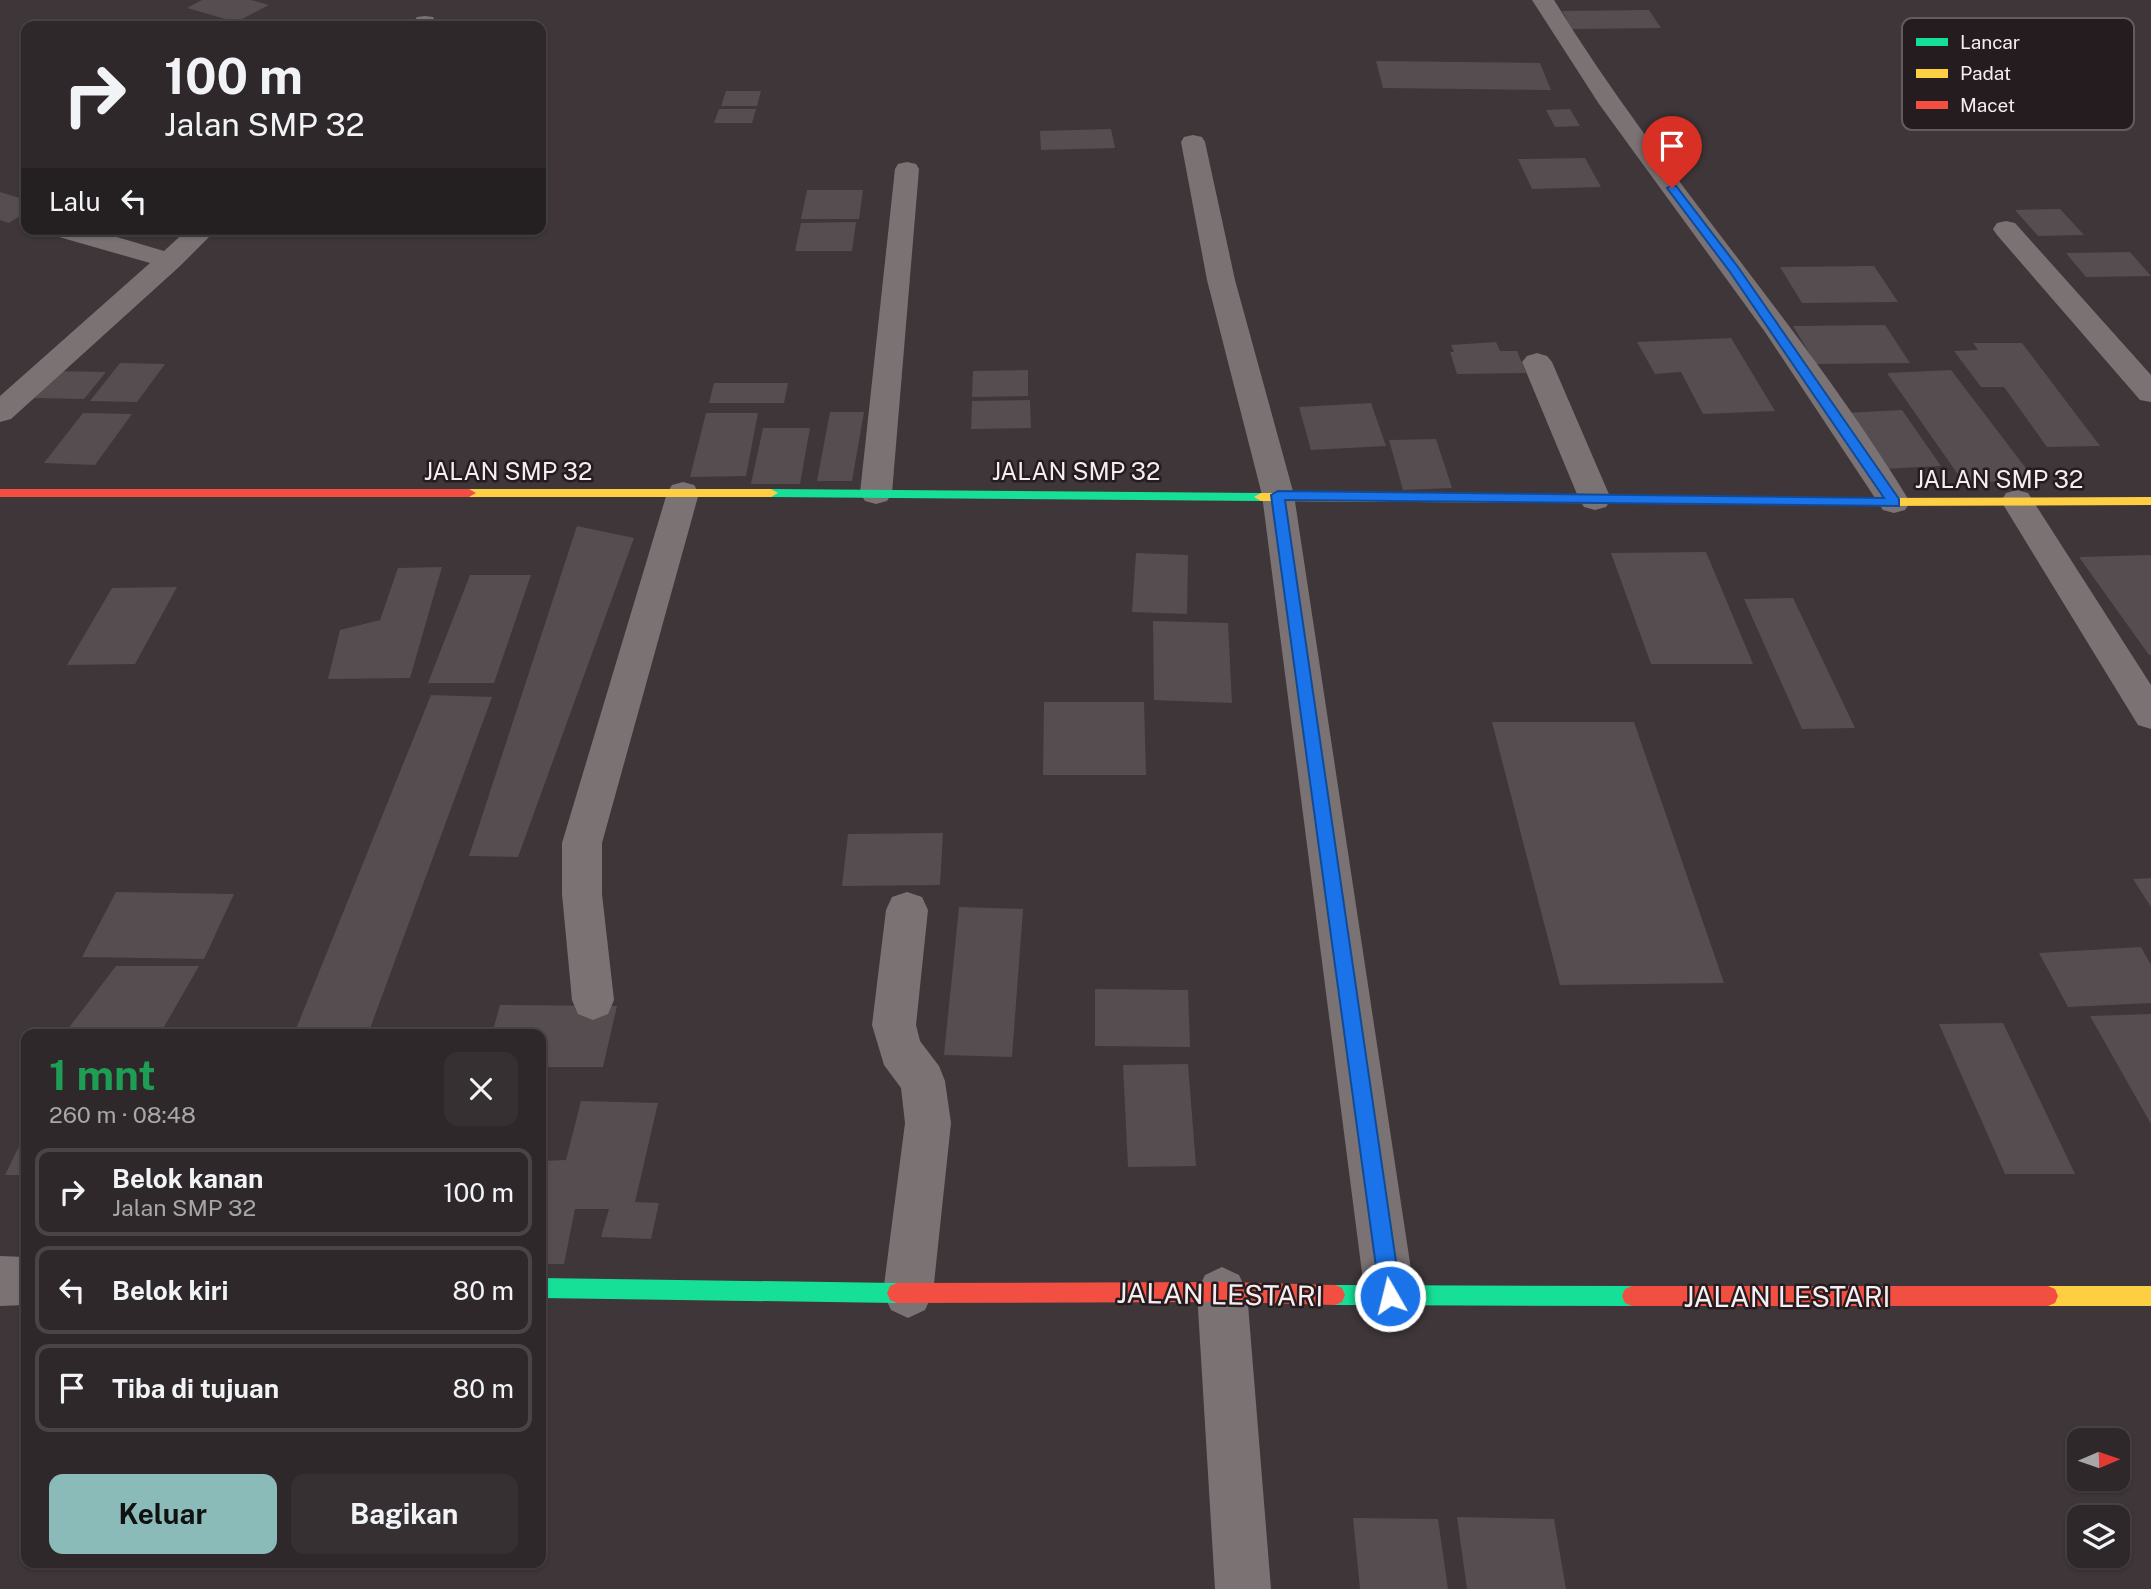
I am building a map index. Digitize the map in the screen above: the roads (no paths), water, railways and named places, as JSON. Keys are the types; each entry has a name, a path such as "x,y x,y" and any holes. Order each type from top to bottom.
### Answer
{"street":[{"path":"1543,0 1563,35 1642,148 1734,270 1894,502"},
{"path":"1193,142 1221,280 1278,495 1390,1296"},
{"path":"876,493 907,169"},
{"path":"2006,229 2151,393"},
{"path":"81,235 170,261"},
{"path":"0,412 198,235"},
{"path":"1537,362 1595,499"},
{"name":"JALAN SMP 32","path":"0,493 876,493 1894,502 2151,501"},
{"path":"593,1000 582,894 582,843 683,493"},
{"path":"2017,501 2151,715"},
{"path":"907,911 894,1025 900,1050 923,1081 928,1123 908,1293"},
{"path":"0,1280 21,1281"},
{"name":"JALAN LESTARI","path":"546,1288 908,1293 1222,1292 1390,1296 2151,1296"},
{"path":"1222,1292 1243,1589"}]}
